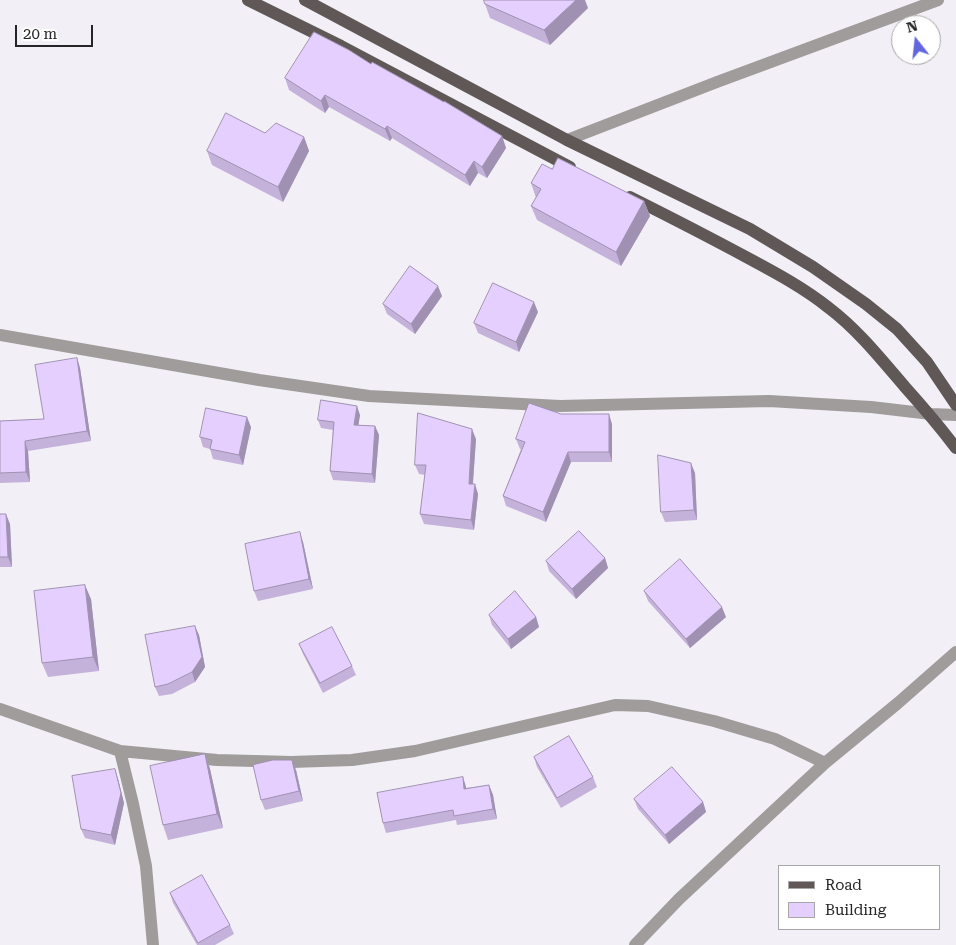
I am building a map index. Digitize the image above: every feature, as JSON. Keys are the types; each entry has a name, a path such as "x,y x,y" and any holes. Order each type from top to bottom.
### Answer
{"main road":[{"path":"248,0 350,50 578,171"},
{"path":"305,0 567,140 750,230 813,267 866,304 897,329 927,362 956,405"},
{"path":"620,192 755,261 792,282 829,308 854,329 931,414 956,448"}],"street":[{"path":"567,140 938,0"},
{"path":"0,335 259,380 369,396 560,406 769,401 871,407 956,415"},
{"path":"635,945 679,899 825,763 956,652"},
{"path":"0,709 120,751 217,760 291,762 352,760 415,751 608,707 631,704 714,721 775,739 825,763"},
{"path":"120,751 146,866 153,945"}],"building":[{"path":"484,0 576,0 544,30 485,4"},
{"path":"314,32 371,64 372,62 444,101 502,136 482,167 474,161 465,175 387,126 385,129 325,95 321,101 285,78"},
{"path":"226,113 265,133 276,123 304,137 278,187 207,151"},
{"path":"558,158 644,201 616,252 531,206 541,189 531,183 542,164 552,169"},
{"path":"410,266 438,286 411,324 383,304"},
{"path":"493,283 534,302 516,342 474,323"},
{"path":"77,358 87,431 25,441 26,472 0,473 0,421 44,419 35,365"},
{"path":"321,400 357,406 354,425 375,426 372,474 330,471 334,422 318,420"},
{"path":"529,403 561,414 609,414 609,452 568,452 543,512 503,496 525,442 516,439"},
{"path":"206,408 247,417 239,455 210,449 212,440 200,437"},
{"path":"418,413 472,429 469,484 475,484 471,520 420,514 426,465 415,465"},
{"path":"658,455 691,463 694,510 661,512"},
{"path":"0,514 6,514 8,557 0,557"},
{"path":"579,531 605,558 572,589 546,561"},
{"path":"300,532 309,579 254,591 245,544"},
{"path":"680,559 722,607 686,639 644,591"},
{"path":"85,585 93,657 42,663 34,591"},
{"path":"515,591 536,617 508,639 489,615"},
{"path":"195,626 202,657 192,672 168,684 155,687 145,635"},
{"path":"332,627 352,666 320,683 299,644"},
{"path":"569,736 593,777 557,798 534,757"},
{"path":"205,754 217,814 163,825 150,766"},
{"path":"273,760 292,760 299,791 261,800 253,765"},
{"path":"672,767 703,802 665,835 634,799"},
{"path":"115,769 121,793 111,835 81,829 72,776"},
{"path":"463,777 464,789 489,785 493,809 454,816 453,810 383,823 377,793"},
{"path":"202,875 230,925 198,943 170,893"}]}
